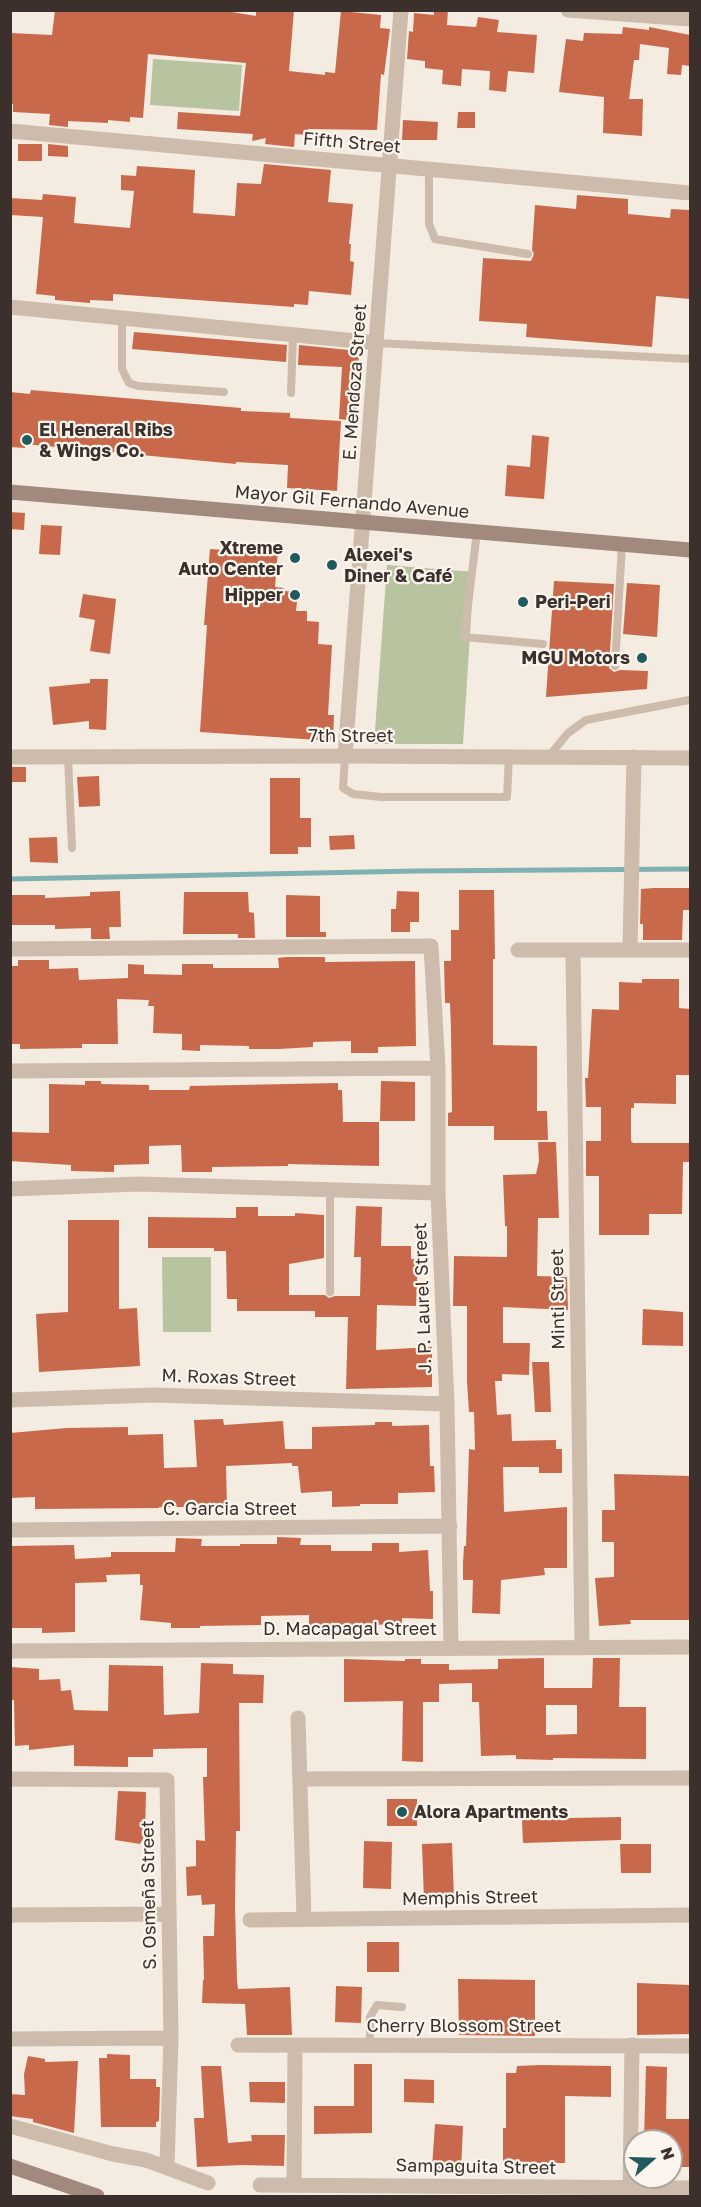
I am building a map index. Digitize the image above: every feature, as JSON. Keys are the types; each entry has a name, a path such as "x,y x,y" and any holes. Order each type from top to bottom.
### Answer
{"street":[{"name":"E. Mendoza Street","path":"345,756 401,10"},
{"path":"568,10 640,13 690,19"},
{"name":"Fifth Street","path":"10,131 690,193"},
{"path":"10,307 377,343"},
{"name":"Mayor Gil Fernando Avenue","path":"10,492 690,550"},
{"name":"7th Street","path":"10,757 690,758"},
{"path":"630,950 634,757"},
{"name":"J. P. Laurel Street","path":"10,949 431,946 438,1068 438,1193 447,1404 451,1648"},
{"path":"518,950 690,950"},
{"name":"Minti Street","path":"573,950 582,1647"},
{"path":"10,1071 438,1068"},
{"path":"10,1189 139,1184 438,1193"},
{"name":"M. Roxas Street","path":"10,1401 153,1395 447,1404"},
{"name":"C. Garcia Street","path":"10,1530 450,1526"},
{"name":"D. Macapagal Street","path":"10,1651 690,1647"},
{"path":"298,1718 304,1919"},
{"path":"300,1779 690,1778"},
{"name":"S. Osmeña Street","path":"10,1779 167,1780 171,2038 167,2166"},
{"path":"10,1915 169,1914"},
{"name":"Memphis Street","path":"250,1920 690,1915"},
{"path":"10,2039 171,2038"},
{"name":"Cherry Blossom Street","path":"238,2045 690,2046"},
{"path":"630,2192 632,2045"},
{"path":"294,2185 295,2046"},
{"path":"10,2126 167,2166 208,2183"},
{"path":"10,2166 98,2196"},
{"name":"Sampaguita Street","path":"260,2185 630,2192 690,2188"}],"lane":[{"path":"429,169 429,224 435,239 528,254"},
{"path":"122,319 122,369 129,382 138,386 224,392"},
{"path":"291,393 293,335"},
{"path":"377,343 690,359"},
{"path":"477,532 464,637 543,644"},
{"path":"615,666 622,544"},
{"path":"549,756 568,733 586,720 689,700"},
{"path":"345,756 343,788 353,794 381,797 507,797 509,756"},
{"path":"68,757 72,848"},
{"path":"330,1190 330,1292"},
{"path":"370,2046 370,2017 377,2005 402,2007"}],"green space":[{"path":"153,59 242,65 239,111 150,105"},
{"path":"387,565 474,572 463,744 374,744"},
{"path":"162,1257 211,1257 211,1332 163,1332"}],"building":[{"path":"55,10 220,10 256,16 256,10 294,10 289,71 325,75 325,72 335,73 341,11 381,15 380,28 390,29 384,75 381,74 377,130 308,129 307,135 295,134 294,147 265,144 266,138 252,141 253,134 177,129 178,112 240,116 246,63 148,54 143,118 130,117 130,122 108,120 108,123 68,121 68,127 49,125 50,114 13,112 13,104 10,104 10,33 52,35"},
{"path":"434,10 448,10 447,25 476,27 478,17 499,20 497,32 537,35 534,73 508,71 506,92 489,90 490,71 462,69 461,86 442,84 443,70 425,68 425,61 407,59 409,31 413,32 414,13 434,15"},
{"path":"623,27 649,30 649,27 690,35 690,66 682,65 681,75 667,74 669,48 640,44 639,60 634,60 629,99 643,99 642,136 603,133 604,97 559,92 566,39 583,41 584,33 622,34"},
{"path":"458,112 475,112 475,128 457,128"},
{"path":"403,120 438,122 437,140 402,140"},
{"path":"18,144 42,144 42,161 18,161"},
{"path":"48,144 68,146 68,157 48,156"},
{"path":"264,164 331,170 328,202 353,204 349,244 351,244 350,261 354,262 351,295 309,291 308,305 294,304 294,307 113,294 113,301 90,300 90,303 55,300 55,296 36,294 43,217 10,215 10,198 42,200 43,194 76,197 74,223 130,228 134,191 121,190 121,175 136,176 137,166 195,170 193,213 235,216 237,183 261,184"},
{"path":"577,195 628,199 628,214 670,218 671,209 690,210 690,299 656,296 652,347 526,337 527,324 479,321 483,258 531,261 534,254 532,250 535,205 576,209"},
{"path":"134,332 287,345 286,362 132,349"},
{"path":"299,345 359,351 356,421 339,419 342,367 298,365"},
{"path":"31,390 241,408 241,411 290,413 290,418 341,421 337,491 287,488 288,465 236,462 236,464 25,444 25,448 10,447 10,392 30,394"},
{"path":"532,435 549,437 544,499 505,496 507,465 530,467"},
{"path":"10,512 25,513 24,530 10,529"},
{"path":"41,525 62,526 60,555 39,554"},
{"path":"252,548 278,550 275,587 284,588 284,591 298,592 296,611 307,611 307,621 319,622 318,644 332,645 328,715 334,715 333,741 200,732 207,625 204,625 210,549 252,552"},
{"path":"554,581 614,584 609,668 614,672 620,670 648,671 647,689 546,697"},
{"path":"627,583 660,585 657,637 623,634"},
{"path":"83,594 116,599 110,654 90,651 95,620 79,617"},
{"path":"90,679 108,679 106,730 89,729 89,721 53,725 49,687 90,683"},
{"path":"10,767 26,767 26,782 10,782"},
{"path":"99,776 100,806 79,807 77,777"},
{"path":"270,778 300,778 300,818 311,818 311,847 298,847 298,854 270,854"},
{"path":"354,835 355,849 330,850 329,836"},
{"path":"57,837 58,863 30,862 29,838"},
{"path":"690,888 690,910 683,910 682,940 643,940 643,924 640,924 641,889"},
{"path":"459,890 494,890 493,1045 537,1046 537,1111 547,1111 548,1140 494,1140 494,1126 448,1126 448,1113 452,1112 451,1029 450,1003 445,1003 444,961 451,961 451,930 459,930"},
{"path":"120,891 121,927 109,927 110,939 91,939 91,928 55,929 55,925 10,925 10,895 45,895 45,898 90,896 90,892"},
{"path":"397,891 419,892 419,922 410,922 410,932 391,932 391,909 396,909"},
{"path":"184,892 248,892 249,912 254,913 255,938 238,938 238,934 183,934"},
{"path":"286,895 320,896 320,932 326,932 326,937 286,937"},
{"path":"325,957 325,962 415,961 416,1046 378,1047 378,1053 351,1053 351,1041 313,1042 313,1047 279,1049 200,1045 200,1051 182,1050 182,1034 153,1033 154,1006 148,1006 149,1000 117,999 118,1044 82,1044 82,1048 20,1049 20,1044 10,1044 10,966 18,966 18,960 49,960 49,969 78,968 79,980 128,978 128,964 144,965 144,974 182,975 182,964 213,964 213,968 279,968 278,958"},
{"path":"642,979 679,979 679,1008 690,1009 690,1075 676,1075 676,1104 634,1103 634,1108 631,1108 631,1141 633,1143 690,1143 690,1162 683,1162 682,1214 649,1214 649,1235 599,1235 599,1176 586,1176 586,1141 601,1141 601,1107 586,1107 585,1078 588,1078 592,1009 619,1010 619,982 642,983"},
{"path":"85,1081 101,1081 101,1084 149,1085 149,1090 189,1090 190,1086 338,1083 338,1090 342,1090 343,1122 379,1122 379,1166 288,1164 288,1166 212,1167 212,1172 182,1172 181,1145 149,1146 149,1164 114,1165 114,1172 71,1171 71,1165 10,1161 10,1132 49,1133 49,1084 85,1085"},
{"path":"381,1081 415,1082 415,1121 380,1121"},
{"path":"538,1142 556,1142 559,1218 538,1218 537,1276 567,1277 568,1310 503,1307 503,1343 530,1343 529,1375 502,1374 502,1381 495,1381 497,1415 511,1414 512,1441 556,1440 556,1449 562,1449 562,1473 539,1473 539,1467 503,1467 504,1512 567,1507 567,1568 544,1568 545,1575 501,1580 500,1614 472,1613 473,1580 463,1580 463,1563 464,1546 466,1546 469,1449 475,1450 474,1412 469,1412 467,1306 453,1306 454,1256 507,1257 503,1175 536,1174 539,1161"},
{"path":"356,1206 382,1207 381,1246 411,1246 411,1259 418,1259 416,1306 377,1305 376,1350 432,1347 432,1387 346,1389 348,1317 315,1317 315,1311 237,1311 237,1299 227,1299 226,1251 214,1251 214,1248 148,1248 148,1217 236,1218 236,1207 258,1207 258,1216 295,1216 295,1213 324,1215 324,1258 289,1264 289,1295 325,1295 329,1298 360,1296 361,1257 354,1257"},
{"path":"68,1220 119,1220 119,1309 137,1308 140,1366 39,1372 36,1314 68,1312"},
{"path":"643,1309 683,1312 683,1346 642,1345"},
{"path":"532,1362 549,1362 551,1412 535,1412"},
{"path":"223,1419 224,1425 283,1421 285,1449 312,1449 312,1427 375,1425 375,1422 392,1422 392,1426 429,1425 430,1466 434,1466 435,1492 398,1493 398,1504 332,1507 332,1491 301,1493 298,1466 292,1466 292,1463 226,1466 227,1508 35,1509 35,1497 10,1498 10,1433 67,1428 128,1427 128,1435 163,1434 164,1468 197,1467 194,1420"},
{"path":"614,1474 690,1476 689,1620 630,1620 631,1624 599,1626 595,1578 614,1577 614,1542 602,1542 602,1510 615,1510"},
{"path":"277,1537 301,1538 300,1545 331,1545 331,1551 372,1551 372,1543 399,1543 399,1552 428,1550 430,1591 433,1591 433,1619 402,1618 402,1624 370,1625 370,1628 340,1628 340,1626 309,1626 309,1615 261,1616 261,1625 171,1628 171,1623 140,1620 143,1585 140,1585 140,1574 106,1575 107,1582 75,1583 75,1632 42,1633 42,1628 10,1628 10,1546 74,1545 75,1559 111,1557 111,1552 175,1552 176,1538 202,1539 201,1546 240,1546 240,1544 277,1544"},
{"path":"544,1658 544,1688 592,1688 593,1658 620,1658 619,1707 646,1707 646,1759 553,1758 553,1760 516,1759 516,1755 481,1756 479,1702 472,1702 472,1683 439,1684 439,1702 423,1702 423,1762 402,1761 403,1701 344,1702 344,1659 405,1661 405,1659 421,1659 421,1664 449,1664 449,1670 498,1669 498,1659","holes":["546,1705 577,1705 577,1734 546,1735"]},
{"path":"201,1663 233,1664 233,1674 264,1675 263,1703 239,1703 240,1831 236,1831 235,1906 237,1981 238,1989 290,1987 292,2035 247,2035 245,2004 202,2003 203,1936 214,1936 215,1904 202,1905 201,1895 187,1896 186,1867 196,1866 196,1840 205,1841 203,1777 207,1777 207,1748 153,1749 153,1757 128,1757 128,1767 74,1766 74,1745 29,1750 29,1745 15,1746 14,1700 10,1700 10,1667 39,1669 39,1680 60,1679 61,1691 71,1690 74,1710 108,1711 109,1665 163,1666 164,1715 199,1713"},
{"path":"118,1791 146,1792 145,1835 140,1844 115,1840"},
{"name":"Alora Apartments","path":"387,1799 417,1799 417,1826 387,1826"},
{"path":"621,1817 621,1840 523,1843 522,1819"},
{"path":"364,1841 392,1842 391,1889 363,1888"},
{"path":"452,1843 454,1899 424,1900 422,1844"},
{"path":"620,1844 651,1844 651,1873 621,1873"},
{"path":"367,1942 399,1942 399,1972 367,1972"},
{"path":"458,1979 535,1980 535,2036 459,2035"},
{"path":"637,1983 690,1985 690,2034 637,2035"},
{"path":"336,1986 362,1987 361,2023 335,2022"},
{"path":"107,2054 130,2055 130,2079 156,2079 156,2087 160,2087 159,2121 156,2122 156,2127 101,2127 99,2058 107,2058"},
{"path":"28,2056 45,2059 45,2062 78,2061 74,2133 33,2122 33,2119 10,2116 10,2094 25,2095 24,2074"},
{"path":"354,2064 372,2064 372,2133 314,2134 314,2106 354,2106"},
{"path":"201,2066 221,2066 228,2143 252,2141 251,2135 285,2135 284,2166 197,2167 194,2118 204,2118"},
{"path":"517,2066 611,2066 611,2097 565,2096 565,2163 532,2163 532,2167 503,2167 506,2073 516,2073"},
{"path":"646,2066 667,2067 666,2119 690,2119 690,2167 683,2167 683,2129 644,2129"},
{"path":"404,2079 434,2080 434,2103 404,2102"},
{"path":"249,2082 285,2082 285,2103 250,2102"},
{"path":"435,2124 463,2126 461,2170 432,2168"}],"waterway":[{"path":"10,879 416,871 690,869"}],"place":[{"name":"El Heneral Ribs & Wings Co.","path":"27,440"},
{"name":"Xtreme Auto Center","path":"295,558"},
{"name":"Alexei's Diner & Café","path":"332,565"},
{"name":"Hipper","path":"295,595"},
{"name":"Peri-Peri","path":"523,602"},
{"name":"MGU Motors","path":"642,658"},
{"name":"Alora Apartments","path":"402,1812"}]}
